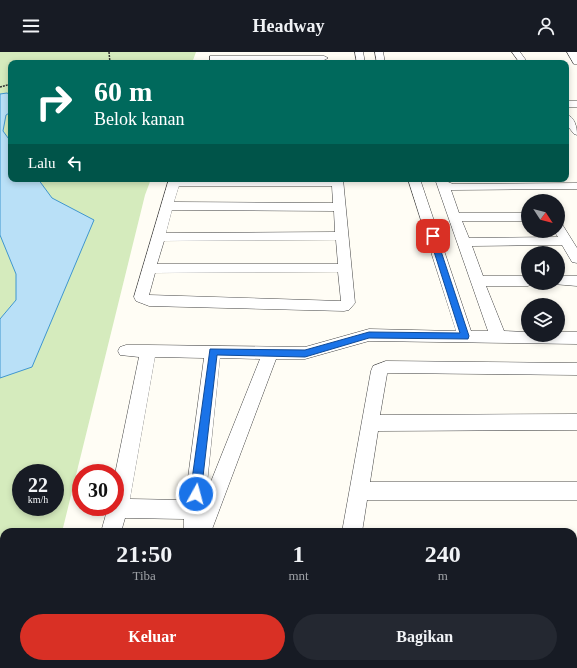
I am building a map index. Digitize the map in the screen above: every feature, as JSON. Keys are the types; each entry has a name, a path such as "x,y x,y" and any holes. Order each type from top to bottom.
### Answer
{"street":[{"path":"577,53 570,53 577,62"},
{"path":"213,58 324,58"},
{"path":"569,121 577,133"},
{"path":"175,182 141,297 149,301 344,306 348,303 337,182"},
{"path":"415,182 465,336"},
{"path":"441,182 498,337"},
{"path":"443,182 452,187 577,186"},
{"path":"167,206 339,207"},
{"path":"454,217 521,217"},
{"path":"158,237 342,236"},
{"path":"564,238 577,259"},
{"path":"463,242 566,241"},
{"path":"149,269 345,268"},
{"path":"478,282 521,281"},
{"path":"565,281 577,281"},
{"path":"126,351 305,353 369,335 577,338"},
{"path":"124,477 148,351"},
{"path":"194,528 194,510 213,352"},
{"path":"203,528 270,353"},
{"path":"353,528 379,371 386,367 577,368"},
{"path":"370,423 577,422"},
{"path":"359,491 577,491"},
{"path":"124,508 194,510"},
{"path":"112,528 116,516"}],"green space":[{"path":"0,52 196,52 193,60 8,60 8,182 150,182 145,195 79,464 72,464 72,491 63,528 0,528"}],"water":[{"path":"0,94 8,94 8,114 6,115 3,131 8,138 8,182 40,182 52,198 94,220 32,367 0,378 0,319 16,300 16,274 0,235"}],"route":[{"path":"196,494 213,352 305,353 369,335 465,336 433,236"}]}
